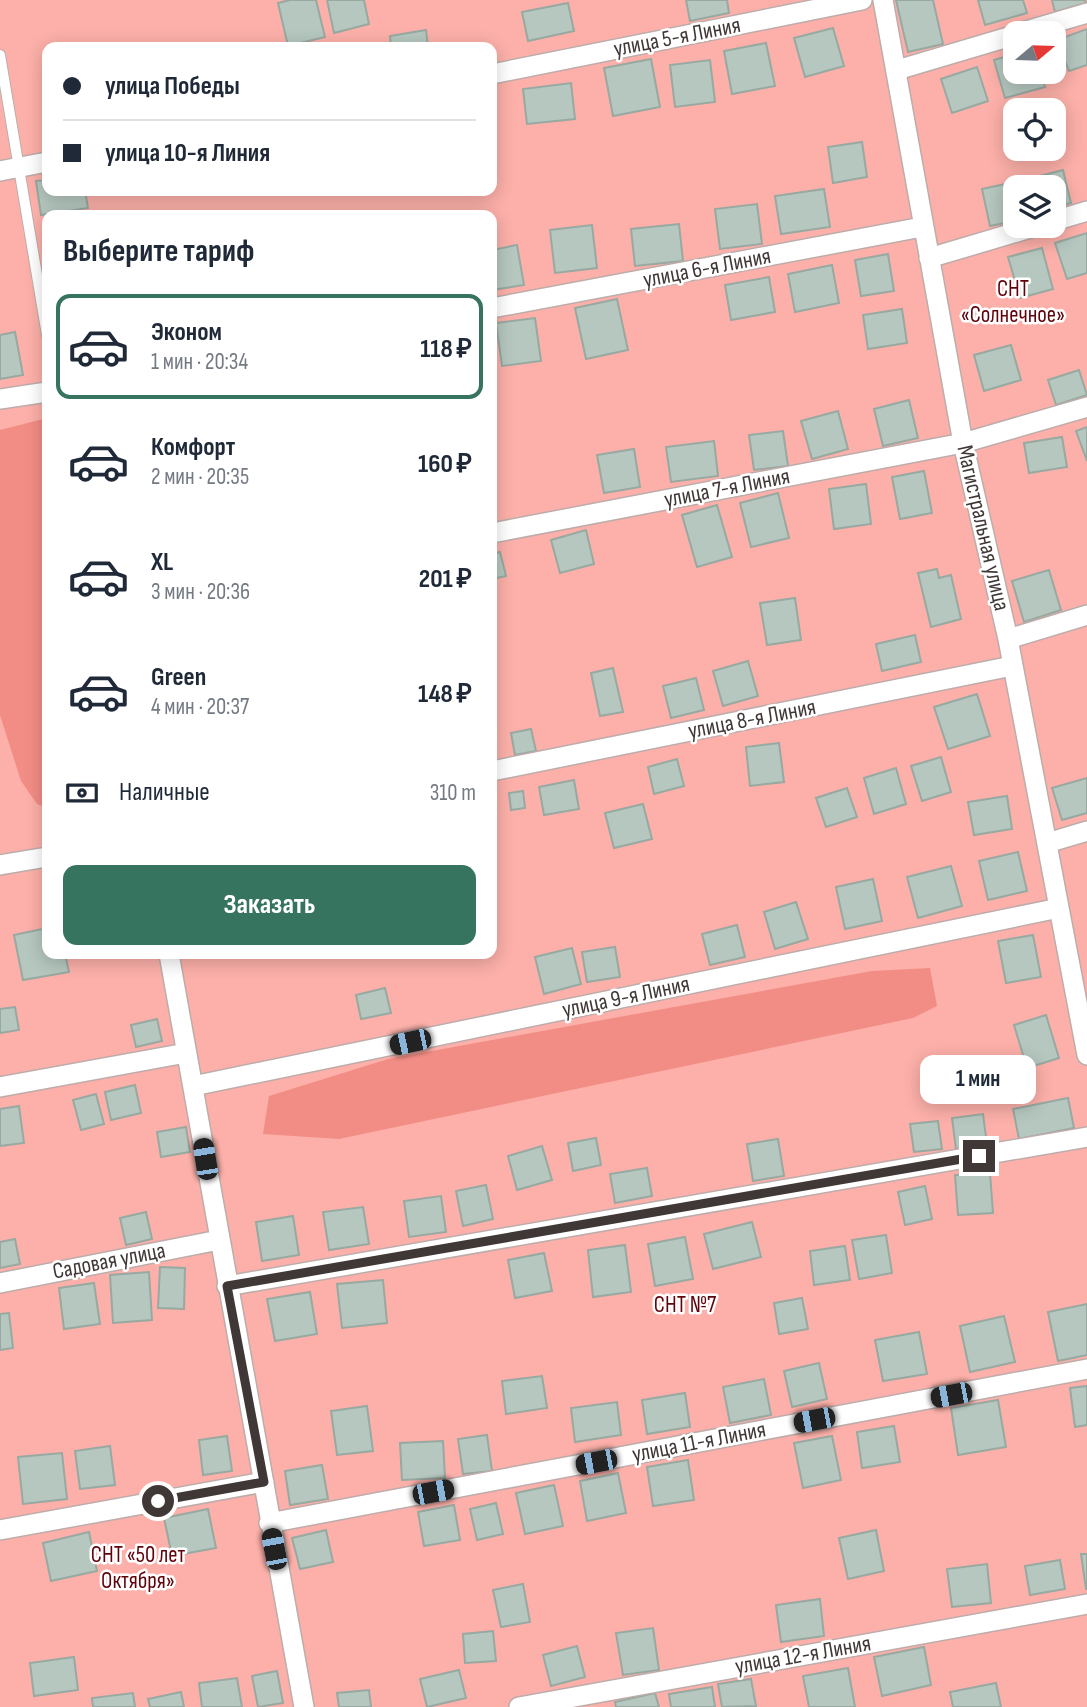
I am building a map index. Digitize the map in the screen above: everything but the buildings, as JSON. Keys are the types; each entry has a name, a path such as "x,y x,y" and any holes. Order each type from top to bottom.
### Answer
{"street":[{"name":"улица 5-я Линия","path":"497,73 862,0"},
{"name":"Магистральная улица","path":"883,0 963,443 1008,639 1059,908 1085,1027 1087,1055"},
{"path":"1060,21 1087,13"},
{"path":"897,70 1003,38"},
{"path":"9,169 42,163"},
{"path":"1066,217 1087,211"},
{"name":"улица 6-я Линия","path":"497,307 922,227"},
{"path":"929,258 1003,236"},
{"path":"0,399 42,392"},
{"name":"улица 7-я Линия","path":"497,532 963,443 1087,407"},
{"path":"1008,639 1087,615"},
{"name":"улица 8-я Линия","path":"497,770 1012,666"},
{"path":"1047,843 1087,831"},
{"path":"0,865 42,858"},
{"name":"улица 9-я Линия","path":"193,1086 1059,908"},
{"path":"170,959 304,1707"},
{"path":"0,1087 186,1053"},
{"path":"227,1286 1087,1138"},
{"name":"Садовая улица","path":"0,1283 219,1240"},
{"name":"улица 11-я Линия","path":"269,1523 1087,1369"},
{"path":"0,1530 264,1482"},
{"name":"улица 12-я Линия","path":"519,1707 1087,1604"}],"lane":[{"path":"0,55 9,169 42,313"}],"green space":[{"name":"СНТ №7","path":"0,0 1087,0 1087,1707 0,1707"}],"shaded area":[{"path":"42,419 42,806 37,804 21,781 0,715 0,430"},
{"path":"930,968 937,1006 913,1018 339,1139 263,1134 269,1096 388,1059 872,971"}],"route":[{"path":"158,1501 264,1482 227,1286 979,1156"}],"park label":[{"name":"СНТ «Солнечное»","path":"1013,302"},
{"name":"СНТ «50 лет Октября»","path":"138,1568"}]}
